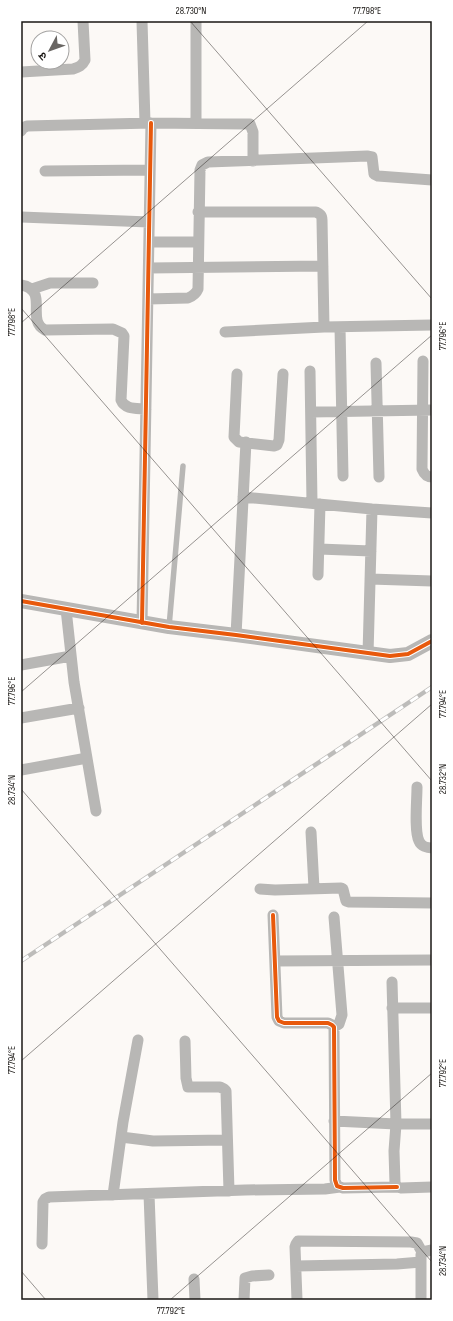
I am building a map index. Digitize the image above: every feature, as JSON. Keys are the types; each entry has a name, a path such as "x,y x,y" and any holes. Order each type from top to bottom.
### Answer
{"street":[{"path":"21,72 73,69 78,68 83,64 85,60 83,21"},
{"path":"142,21 150,170 142,623"},
{"path":"196,21 196,123"},
{"path":"21,131 27,126 148,123 250,124 253,132 253,161"},
{"path":"148,299 188,298 192,297 198,289 198,212 200,170 202,165 208,162 367,156 372,157 374,174 378,176 432,180"},
{"path":"45,172 150,170"},
{"path":"198,212 316,212 320,214 322,216 324,327"},
{"path":"21,217 149,222"},
{"path":"149,242 198,242"},
{"path":"149,268 323,266"},
{"path":"32,289 50,284 93,283"},
{"path":"21,285 32,289 35,294 37,323 45,330 113,329 122,332 124,336 121,400 123,405 128,407 146,409"},
{"path":"225,332 324,327 432,325"},
{"path":"340,327 343,476"},
{"path":"423,361 427,410 422,469 423,474 432,477"},
{"path":"376,363 379,477"},
{"path":"310,371 319,549 318,575"},
{"path":"238,374 234,437 239,442 274,446 278,443 283,374"},
{"path":"311,412 427,410"},
{"path":"236,635 246,442"},
{"path":"243,497 432,513"},
{"path":"368,654 372,509"},
{"path":"319,549 371,551"},
{"path":"370,579 432,581"},
{"path":"21,601 142,623 368,654 390,656 408,654 432,641"},
{"path":"66,609 71,656 96,811"},
{"path":"21,665 71,656"},
{"path":"21,718 79,708"},
{"path":"21,770 87,758"},
{"path":"417,788 417,832 419,842 424,846 432,848"},
{"path":"311,832 314,888"},
{"path":"260,889 343,889 346,901 349,902 432,903"},
{"path":"273,915 277,1017 279,1021 284,1023 328,1023 334,1027"},
{"path":"334,917 342,1015 339,1024 334,1027"},
{"path":"275,961 432,960"},
{"path":"392,982 396,1124 394,1151 395,1183 397,1187"},
{"path":"392,1008 432,1008"},
{"path":"334,1027 335,1180 337,1186 340,1187"},
{"path":"113,1195 121,1137 138,1040"},
{"path":"185,1041 186,1078 188,1087 220,1087 226,1091 229,1190"},
{"path":"334,1121 432,1124"},
{"path":"121,1137 153,1141 227,1140"},
{"path":"42,1244 44,1202 46,1198 52,1196 149,1194 229,1190 325,1189 340,1187 432,1187"},
{"path":"149,1194 153,1300"},
{"path":"297,1300 296,1244 298,1241 302,1240 417,1243 425,1255 421,1300"},
{"path":"296,1266 397,1264 425,1255"},
{"path":"244,1300 245,1278 269,1275"},
{"path":"194,1279 195,1300"}],"lane":[{"path":"169,627 183,466"}],"railway":[{"path":"21,961 432,687"}],"cycle path":[{"path":"142,623 151,123"},
{"path":"21,601 169,627 390,656 408,654 432,641"},
{"path":"273,915 277,1017 279,1021 284,1023 328,1023 334,1027 335,1180 337,1186 343,1188 397,1187"}]}
